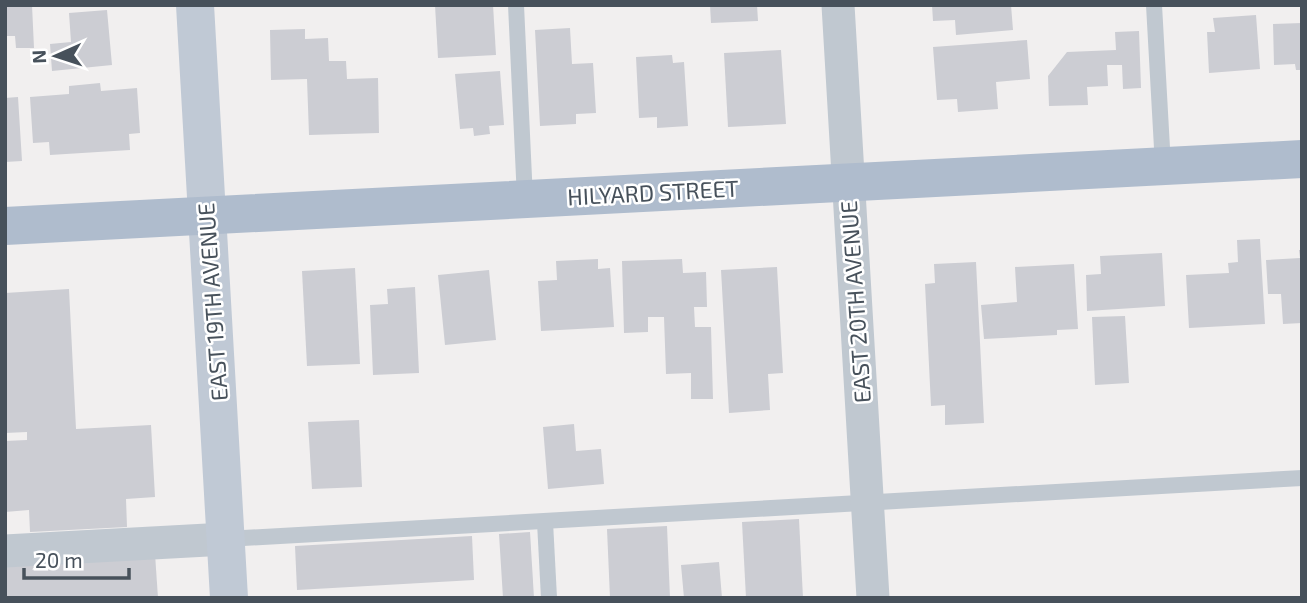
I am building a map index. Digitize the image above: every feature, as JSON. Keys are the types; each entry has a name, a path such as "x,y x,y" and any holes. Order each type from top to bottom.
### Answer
{"main road":[{"name":"HILYARD STREET","path":"5,226 1302,159"}],"street":[{"name":"EAST 19TH AVENUE","path":"195,5 229,598"},
{"name":"EAST 20TH AVENUE","path":"838,5 873,598"},
{"path":"5,551 226,539"}],"lane":[{"path":"516,5 524,199"},
{"path":"1154,5 1163,166"},
{"path":"226,539 1302,478"},
{"path":"545,522 549,598"}],"building":[{"path":"5,5 32,5 34,48 16,48 15,36 5,36"},
{"path":"435,5 493,5 496,55 438,58"},
{"path":"710,5 757,5 758,21 711,23"},
{"path":"932,5 1011,5 1013,30 956,35 955,20 933,21"},
{"path":"107,10 112,65 52,71 50,44 71,42 69,13"},
{"path":"1256,15 1260,69 1209,73 1207,32 1215,32 1213,18"},
{"path":"1302,23 1302,70 1296,70 1295,64 1274,65 1273,24"},
{"path":"570,28 572,64 593,63 596,113 576,114 576,124 540,126 535,30"},
{"path":"305,29 305,39 328,38 329,61 346,61 347,79 378,78 379,133 309,135 307,79 271,80 270,30"},
{"path":"1139,31 1141,88 1123,89 1122,65 1107,65 1108,86 1087,87 1088,105 1049,106 1048,76 1067,52 1116,50 1115,32"},
{"path":"1027,40 1030,79 996,82 998,109 958,112 957,99 937,100 933,47"},
{"path":"781,50 786,124 728,127 724,53"},
{"path":"672,55 673,63 684,62 688,126 657,128 657,117 639,118 636,57"},
{"path":"500,71 504,125 489,126 490,134 474,136 473,128 460,129 455,74"},
{"path":"100,83 101,91 137,88 140,133 129,134 130,150 50,155 49,142 33,143 30,97 69,94 69,86"},
{"path":"18,97 22,161 5,162 5,98"},
{"path":"1260,239 1265,324 1189,328 1186,275 1229,273 1228,263 1238,262 1237,240"},
{"path":"1299,250 1302,250 1302,323 1283,324 1281,294 1268,294 1266,260 1300,258"},
{"path":"1162,253 1165,306 1087,311 1086,275 1101,274 1100,256"},
{"path":"598,259 598,269 610,268 614,327 541,331 538,281 557,280 556,261"},
{"path":"682,259 683,273 706,272 707,307 694,307 695,327 711,327 713,399 691,399 691,373 666,374 664,317 648,317 648,332 624,333 622,261"},
{"path":"976,262 984,423 945,425 945,405 931,406 925,284 935,283 934,264"},
{"path":"1074,264 1078,329 1057,330 1057,335 984,339 981,305 1017,302 1015,267"},
{"path":"777,267 783,373 768,374 770,410 729,413 721,270"},
{"path":"355,268 360,364 307,366 302,271"},
{"path":"489,270 496,340 445,345 438,275"},
{"path":"415,287 419,373 373,375 370,305 388,304 387,289"},
{"path":"69,289 76,429 151,425 155,497 126,499 127,527 30,532 29,510 5,512 5,441 27,440 27,432 5,433 5,293"},
{"path":"1125,316 1129,383 1095,385 1092,317"},
{"path":"359,420 362,487 312,489 308,422"},
{"path":"574,424 576,451 601,449 604,484 548,489 543,427"},
{"path":"799,519 803,598 746,598 742,522"},
{"path":"667,526 670,598 610,598 607,529"},
{"path":"530,532 534,598 503,598 499,534"},
{"path":"472,536 474,580 297,590 295,546"},
{"path":"155,554 158,598 7,598 5,563"},
{"path":"719,562 722,598 684,598 681,565"}]}
